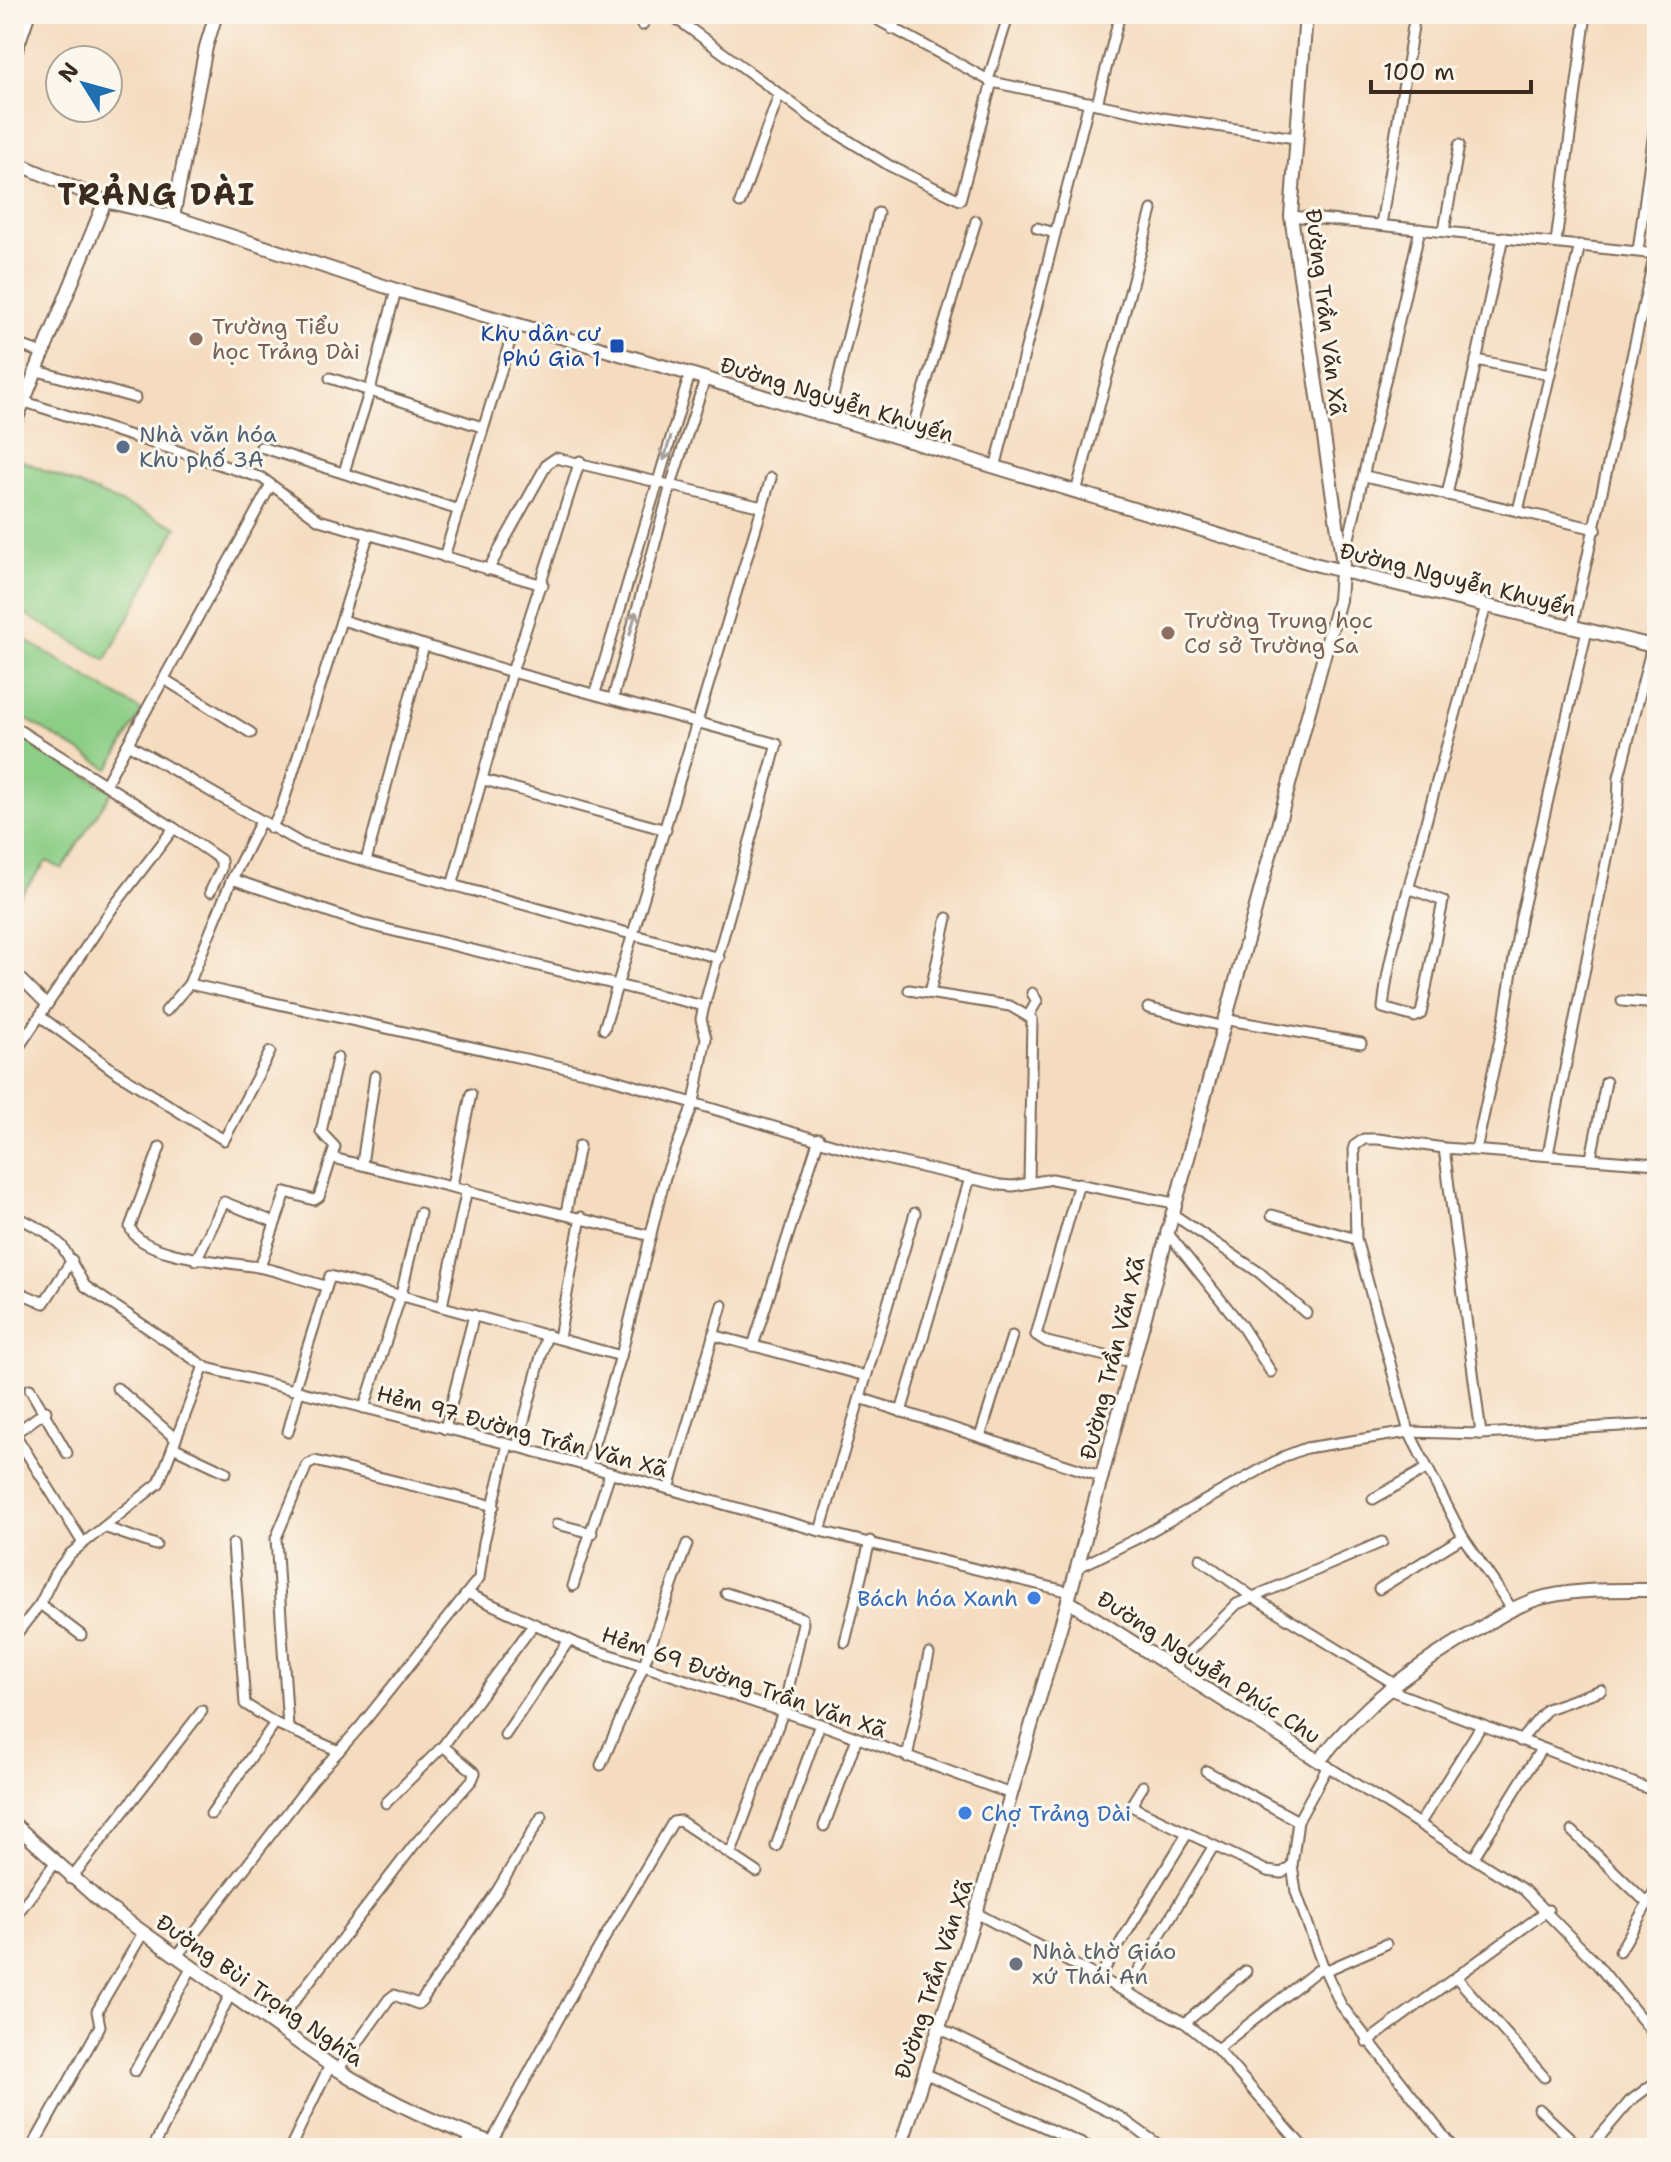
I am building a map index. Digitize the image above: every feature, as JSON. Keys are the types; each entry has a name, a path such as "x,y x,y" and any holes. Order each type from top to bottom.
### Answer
{"street":[{"path":"14,61 30,14"},
{"path":"173,217 206,47 216,14"},
{"path":"642,25 650,14"},
{"path":"670,14 779,95 882,161 960,200 1009,14"},
{"path":"867,14 990,81 1093,103 1295,138"},
{"path":"892,29 900,14"},
{"name":"Đường Trần Văn Xã","path":"900,2148 976,1913 1103,1477 1165,1231 1338,605 1342,568 1291,216 1306,14"},
{"path":"1381,225 1415,14"},
{"path":"1556,242 1586,14"},
{"path":"995,468 1055,233 1119,18"},
{"path":"740,203 779,95"},
{"path":"1638,251 1657,109"},
{"path":"1444,231 1459,145"},
{"name":"Đường Nguyễn Khuyến","path":"14,162 105,201 173,217 396,290 690,374 1076,492 1342,568 1655,646"},
{"path":"14,425 105,201"},
{"path":"1076,492 1152,210"},
{"path":"828,418 878,213"},
{"path":"1291,216 1656,253 1572,627"},
{"path":"908,442 976,221"},
{"path":"1037,228 1055,233"},
{"path":"1342,568 1420,229"},
{"path":"1447,495 1503,237"},
{"path":"1518,511 1580,245"},
{"path":"344,472 370,390 396,290"},
{"path":"444,557 515,325"},
{"path":"14,343 45,354"},
{"path":"1476,360 1550,375"},
{"path":"38,371 135,398"},
{"path":"595,693 690,374"},
{"path":"330,378 482,427"},
{"path":"613,698 671,485 705,379"},
{"path":"25,402 262,478 319,520 543,585"},
{"path":"261,447 459,510"},
{"path":"488,570 547,464 556,458 580,461 762,507"},
{"path":"452,886 512,672 543,585 580,461"},
{"path":"1365,476 1596,529"},
{"path":"604,1029 771,478"},
{"path":"106,783 271,485"},
{"path":"271,828 281,810 368,536"},
{"path":"1408,888 1443,901 1421,1014 1415,1017 1387,1011 1383,1005 1388,968 1408,888 1486,606"},
{"path":"342,620 512,672 777,744 704,1006 701,1019 706,1038 694,1102 665,1177 621,1356 587,1466"},
{"path":"1476,1150 1504,1021 1520,921 1587,630"},
{"path":"366,861 424,645"},
{"path":"1548,1154 1618,803 1619,777 1655,646"},
{"path":"164,679 251,733"},
{"path":"14,727 106,783 221,860 221,869 210,892"},
{"path":"128,744 260,823 302,844 635,932 719,958"},
{"path":"484,780 666,830"},
{"path":"166,1011 189,984 232,879 260,823"},
{"path":"16,1047 111,910 174,828"},
{"path":"232,879 365,924 704,1006"},
{"path":"930,993 947,918"},
{"path":"14,972 47,1005"},
{"path":"189,984 527,1058 694,1102 872,1156 1013,1186 1052,1179 1079,1183 1172,1208 1260,1273 1306,1313"},
{"path":"909,990 1010,1006 1029,1015 1034,1024 1029,1182"},
{"path":"1029,1015 1039,999"},
{"path":"1622,1001 1657,1004"},
{"path":"1148,1008 1361,1043"},
{"path":"40,1016 113,1070 224,1140 270,1052"},
{"path":"260,1267 286,1192 316,1201 333,1158 334,1143 321,1132 337,1058"},
{"path":"362,1164 375,1076"},
{"path":"1591,1158 1606,1082"},
{"path":"452,1185 471,1094"},
{"path":"753,1346 819,1138"},
{"path":"1512,1609 1463,1537 1409,1432 1356,1239 1354,1146 1364,1139 1378,1139 1444,1148 1657,1164"},
{"path":"566,1213 579,1146"},
{"path":"160,1147 131,1222 131,1233 138,1239 196,1260 260,1267 325,1286"},
{"path":"1444,1148 1481,1434"},
{"path":"333,1158 651,1236"},
{"path":"901,1412 970,1178"},
{"path":"1079,1183 1036,1335 1047,1342 1131,1362"},
{"path":"442,1306 467,1189"},
{"path":"196,1260 224,1202 274,1222"},
{"path":"364,1408 401,1295 420,1213"},
{"path":"820,1531 915,1213"},
{"name":"Hẻm 97 Đường Trần Văn Xã","path":"14,1215 46,1232 72,1260 85,1286 204,1366 1069,1596"},
{"path":"1272,1215 1356,1239"},
{"path":"559,1338 581,1217"},
{"path":"1165,1231 1241,1325 1271,1372"},
{"path":"14,1290 40,1303 47,1301 72,1260"},
{"path":"288,1432 296,1391 330,1276 621,1356"},
{"path":"669,1489 722,1305"},
{"path":"445,1429 474,1315"},
{"path":"177,1956 339,1751 469,1594 483,1570 482,1551 494,1506 547,1334"},
{"path":"713,1335 866,1376"},
{"path":"980,1437 1012,1336"},
{"path":"14,1637 40,1604 55,1573 83,1543 159,1483 204,1366"},
{"path":"117,1388 175,1443 226,1472"},
{"path":"30,1389 46,1411 67,1453"},
{"path":"860,1398 1103,1477"},
{"path":"46,1411 18,1431 16,1436 83,1543"},
{"path":"1077,1568 1140,1537 1285,1456 1306,1448 1409,1432 1481,1434 1657,1424"},
{"path":"288,1728 276,1538 307,1465 315,1461 494,1506"},
{"path":"1373,1499 1426,1469"},
{"path":"573,1586 610,1473"},
{"path":"557,1524 592,1533"},
{"path":"104,1527 156,1545"},
{"path":"1379,1589 1463,1537"},
{"path":"845,1642 870,1541"},
{"path":"1174,1667 1224,1614 1251,1596 1382,1542"},
{"path":"233,1544 243,1698 250,1709 275,1723 339,1751"},
{"path":"601,1765 643,1667 687,1544"},
{"path":"1200,1559 1251,1596 1390,1686 1481,1726 1657,1792"},
{"name":"Đường Nguyễn Phúc Chu","path":"1069,1596 1324,1764 1390,1686 1512,1609 1564,1595 1657,1590"},
{"path":"726,1593 802,1618 783,1712 730,1854"},
{"name":"Hẻm 69 Đường Trần Văn Xã","path":"469,1594 569,1640 820,1724 1011,1794"},
{"path":"40,1604 81,1635"},
{"path":"386,1803 443,1746 534,1624"},
{"path":"505,1735 569,1640"},
{"path":"907,1757 929,1654"},
{"path":"1520,1741 1547,1709 1601,1690"},
{"path":"71,1879 202,1711"},
{"path":"211,1814 275,1723"},
{"path":"776,1846 820,1724"},
{"path":"1420,1823 1481,1726"},
{"path":"824,1826 857,1738"},
{"path":"275,2026 414,1845 472,1780 475,1773 470,1766 443,1746"},
{"path":"1474,1857 1541,1749"},
{"path":"1453,2148 1341,2005 1296,1892 1292,1865 1298,1821 1324,1764 1474,1857 1548,1910 1657,2038"},
{"path":"1206,1771 1298,1821"},
{"path":"1143,1786 1133,1802 1135,1808 1276,1874 1292,1865"},
{"path":"290,2148 334,2067 389,1999 394,1995 401,1996 413,2004 422,2000 497,1891 542,1816"},
{"path":"491,2143 578,1983 673,1822 680,1821 757,1872"},
{"name":"Đường Bùi Trọng Nghĩa","path":"14,1824 71,1879 334,2067 468,2142 509,2148"},
{"path":"1572,1831 1646,1902"},
{"path":"1099,1978 1187,1834"},
{"path":"1126,1991 1213,1847"},
{"path":"14,1918 55,1863"},
{"path":"1620,1951 1657,1887"},
{"path":"1367,2042 1548,1910"},
{"path":"976,1913 1185,2023 1217,2049 1304,2148"},
{"path":"33,2146 100,2026 97,2011 143,1933"},
{"path":"1217,2049 1324,1968 1386,1944"},
{"path":"135,2071 192,1967"},
{"path":"1185,2023 1246,1971"},
{"path":"1457,1978 1544,2077"},
{"path":"153,2148 230,1995"},
{"path":"939,2028 1120,2117 1163,2148"},
{"path":"924,2073 1091,2148"},
{"path":"1590,2148 1630,2101 1657,2081"},
{"path":"1539,2109 1581,2148"}],"green space":[{"path":"16,458 177,527 106,660 14,608"},
{"path":"14,633 142,711 109,769 14,712"},
{"path":"14,731 112,791 62,869 47,861 14,903"}],"place":[{"name":"Trường Tiểu học Trảng Dài","path":"196,339"},
{"name":"Khu dân cư Phú Gia 1","path":"617,346"},
{"name":"Nhà văn hóa Khu phố 3A","path":"123,447"},
{"name":"Trường Trung học Cơ sở Trường Sa","path":"1168,633"},
{"name":"Bách hóa Xanh","path":"1034,1598"},
{"name":"Chợ Trảng Dài","path":"965,1813"},
{"name":"Nhà thờ Giáo xứ Thái An","path":"1016,1964"}],"district":[{"name":"TRẢNG DÀI","path":"157,195"}]}
